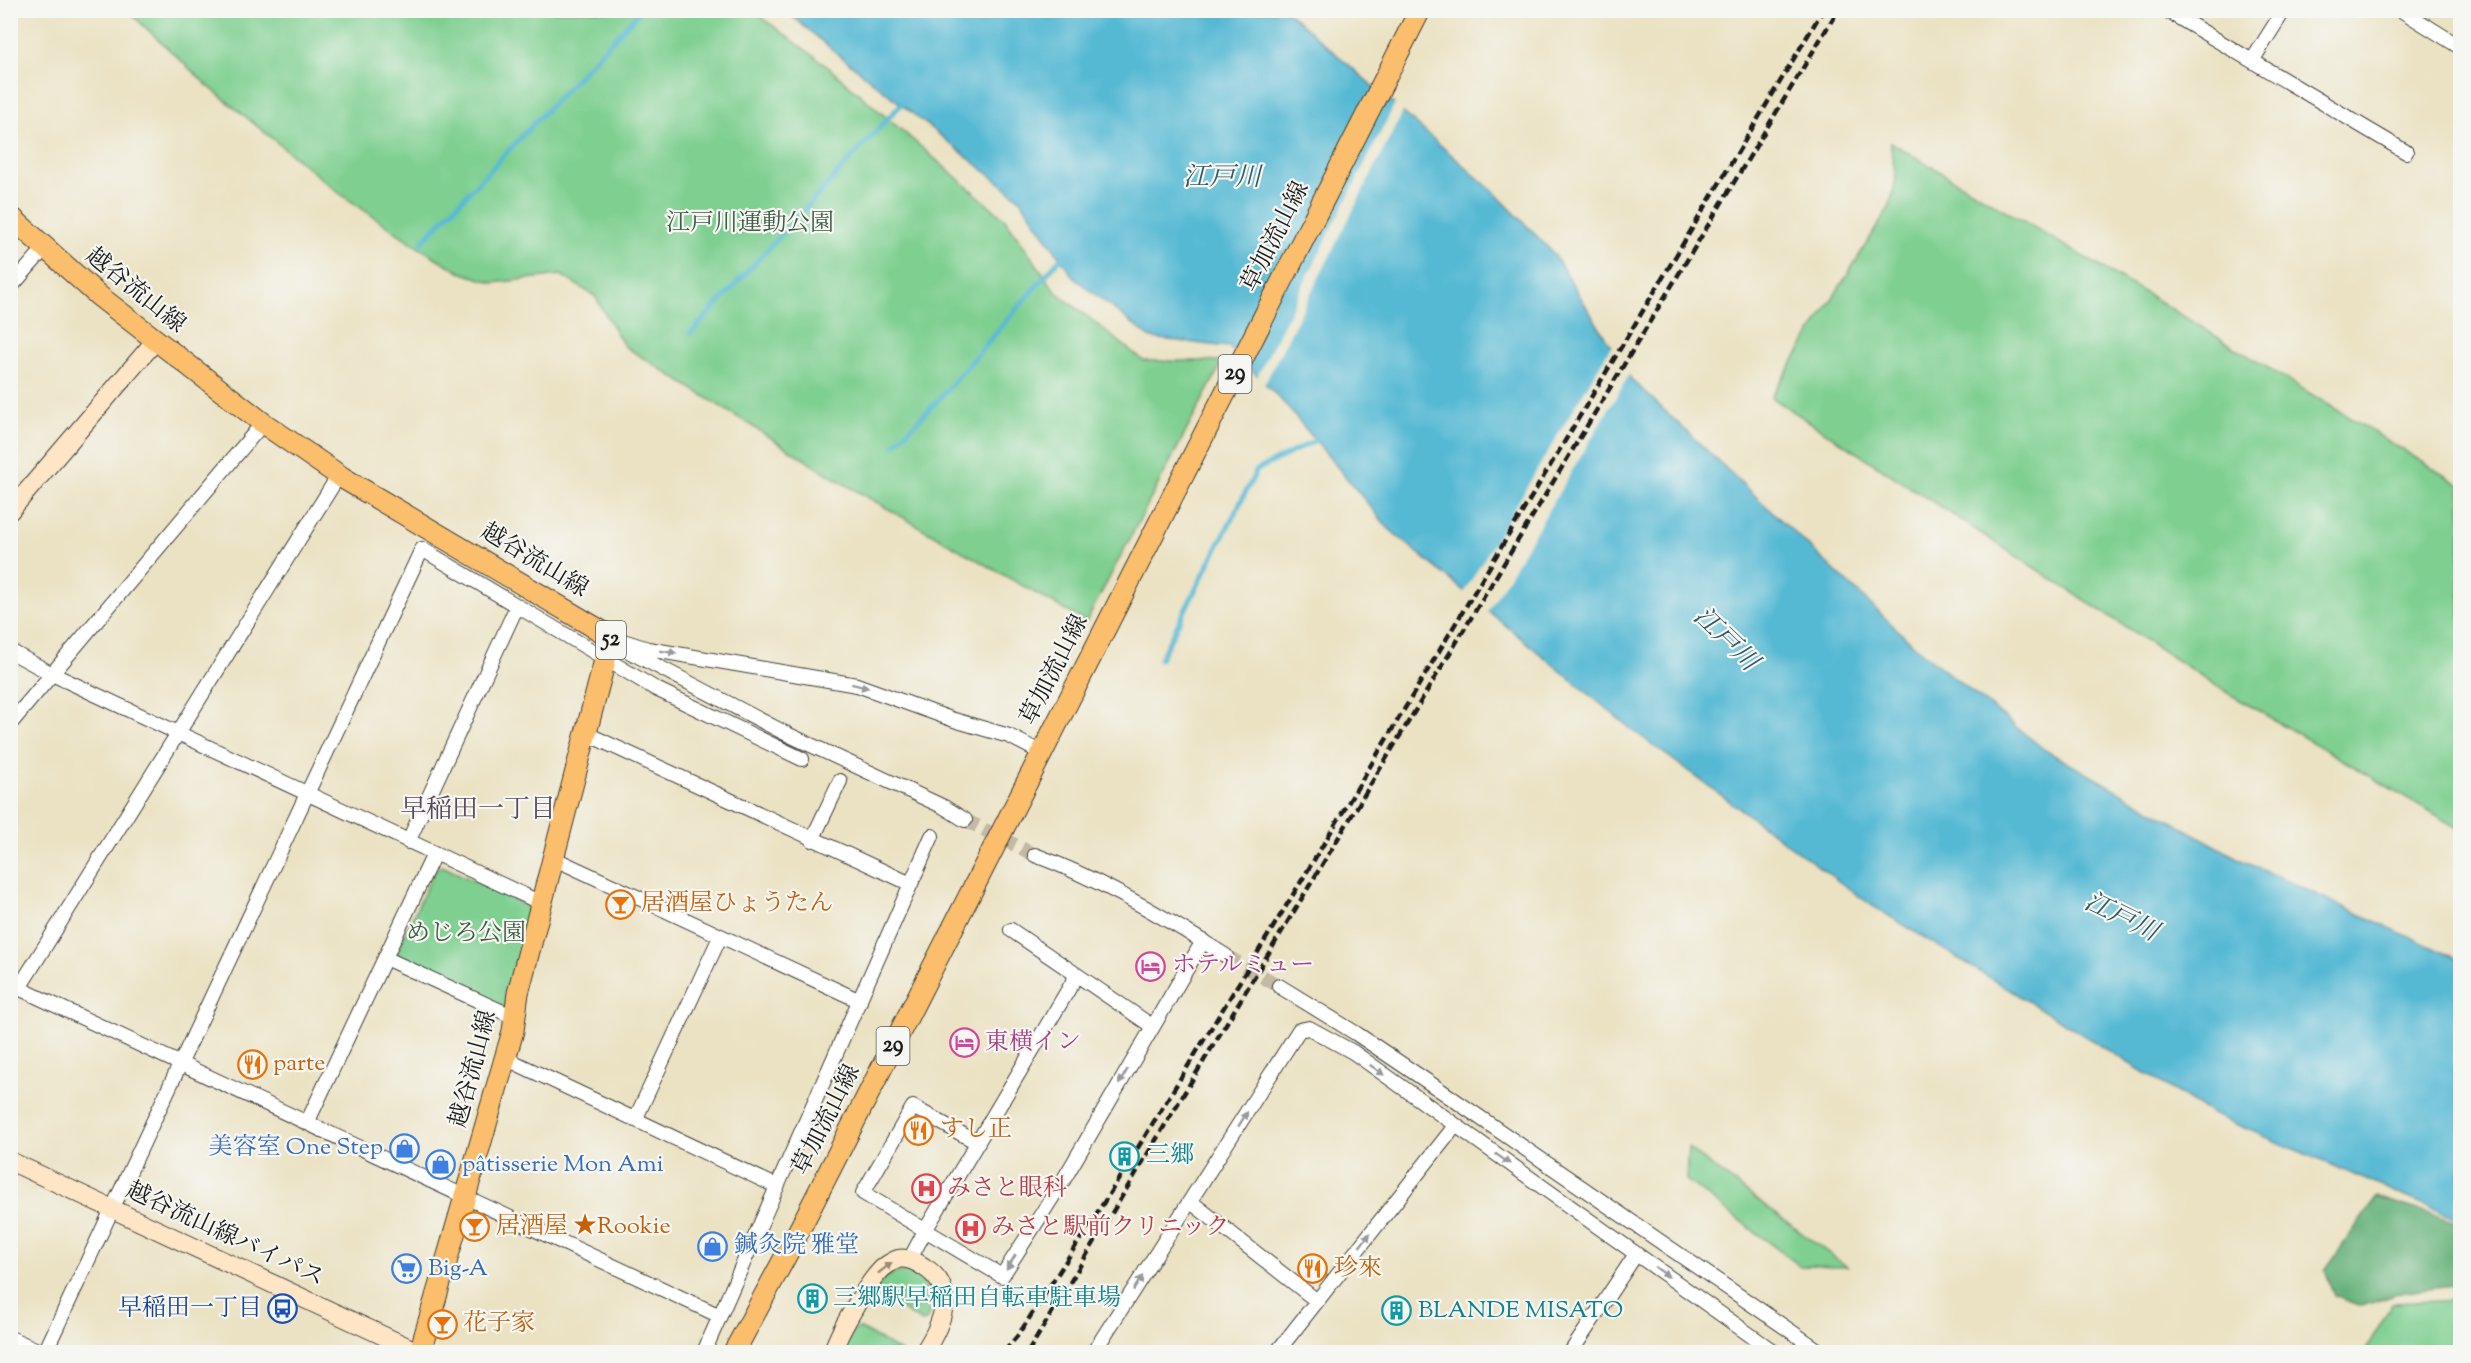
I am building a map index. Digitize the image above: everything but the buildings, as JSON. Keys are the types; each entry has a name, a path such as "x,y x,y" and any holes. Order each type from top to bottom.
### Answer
{"main road":[{"name":"草加流山線","path":"734,1353 795,1238 1420,10"},
{"name":"越谷流山線","path":"10,216 44,249 99,296 263,423 339,475 609,646 518,993 516,1018 419,1353"}],"street":[{"path":"2166,10 2406,152"},
{"path":"2252,61 2284,10"},
{"path":"2401,10 2460,47"},
{"path":"10,288 44,249"},
{"path":"10,510 156,340"},
{"path":"10,724 263,423"},
{"path":"339,475 178,734 15,986 720,1316"},
{"path":"10,1338 43,1353 422,549 517,606 609,646 775,728 944,807 965,820"},
{"path":"408,842 517,606"},
{"path":"609,646 648,649 857,685 954,720 1046,745"},
{"path":"609,646 656,689 802,759"},
{"path":"10,651 52,674 178,734 541,903"},
{"path":"585,733 911,884"},
{"path":"812,840 840,781"},
{"path":"704,1353 932,836"},
{"path":"307,1123 434,854"},
{"path":"1035,855 1063,866 1203,941 1226,956"},
{"path":"553,858 860,1001"},
{"path":"1011,930 1152,1026"},
{"path":"635,1120 720,937"},
{"path":"978,1143 912,1107 863,1193 1002,1276 1064,1179 1203,941"},
{"path":"385,958 516,1018"},
{"path":"910,1259 1077,975"},
{"path":"1279,986 1357,1034 1437,1088 1821,1353"},
{"path":"1095,1350 1299,1030 1309,1028 1353,1052 1774,1353"},
{"path":"505,1058 776,1186"},
{"path":"1277,1353 1455,1126"},
{"name":"越谷流山線バイパス","path":"10,1161 419,1353"},
{"path":"1191,1202 1317,1301"},
{"path":"1571,1353 1636,1254"},
{"path":"833,1353 843,1327 879,1271 898,1259 910,1259 935,1275 943,1288 945,1300 939,1328 924,1353"}],"green space":[{"name":"江戸川運動公園","path":"128,11 753,11 822,62 1005,219 1056,292 1144,361 1223,361 1086,622 841,482 624,346 595,296 561,275 493,283 460,272 418,247 339,193 208,86"},
{"path":"1890,142 2160,302 2460,485 2460,829 2223,690 1771,397 1890,206 1896,179"},
{"name":"めじろ公園","path":"442,866 526,905 530,914 509,1004 505,1008 399,959 396,953 435,869"},
{"path":"1688,1148 1847,1267 1800,1266 1686,1180"},
{"path":"2377,1197 2460,1223 2460,1285 2404,1292 2362,1306 2334,1296 2325,1270"},
{"path":"905,1272 919,1279 928,1291 930,1306 926,1321 922,1322 876,1293 886,1277 894,1273"},
{"path":"2460,1300 2460,1352 2365,1352 2392,1303"},
{"path":"859,1328 901,1352 842,1352 852,1331"}],"water":[{"name":"江戸川","path":"786,11 1287,11 1495,193 1554,254 1631,379 1918,649 2045,750 2241,860 2460,960 2460,1220 2212,1114 1871,905 1631,729 1389,529 1284,403 1229,347 1151,338 1074,278 1020,199"}],"pier":[{"path":"1396,102 1404,110 1263,387 1256,379"},
{"path":"1613,343 1631,372 1487,613 1463,594"}],"waterway":[{"path":"422,242 641,10"},
{"path":"691,333 905,100"},
{"path":"895,444 939,399 1065,253"},
{"path":"1160,659 1257,470 1320,438"}],"tunnel":[{"path":"965,820 1035,855"},
{"path":"1226,956 1279,986"}],"railway":[{"path":"1004,1352 1019,1334 1115,1185 1302,880 1823,10"},
{"path":"1028,1352 1838,10"}],"place":[{"name":"居酒屋ひょうたん","path":"620,904"},
{"name":"ホテルミュー","path":"1151,966"},
{"name":"東横イン","path":"964,1043"},
{"name":"parte","path":"252,1064"},
{"name":"すし正","path":"919,1130"},
{"name":"美容室 One Step","path":"404,1148"},
{"name":"三郷","path":"1125,1156"},
{"name":"pâtisserie Mon Ami","path":"441,1165"},
{"name":"みさと眼科","path":"926,1189"},
{"name":"居酒屋 ★Rookie","path":"475,1227"},
{"name":"みさと駅前クリニック","path":"970,1228"},
{"name":"鍼灸院 雅堂","path":"713,1246"},
{"name":"Big-A","path":"407,1269"},
{"name":"珍來","path":"1313,1269"},
{"name":"三郷駅早稲田自転車駐車場","path":"812,1299"},
{"name":"早稲田一丁目","path":"283,1309"},
{"name":"BLANDE MISATO","path":"1397,1311"},
{"name":"花子家","path":"442,1324"}],"district":[{"name":"早稲田一丁目","path":"478,810"}]}
